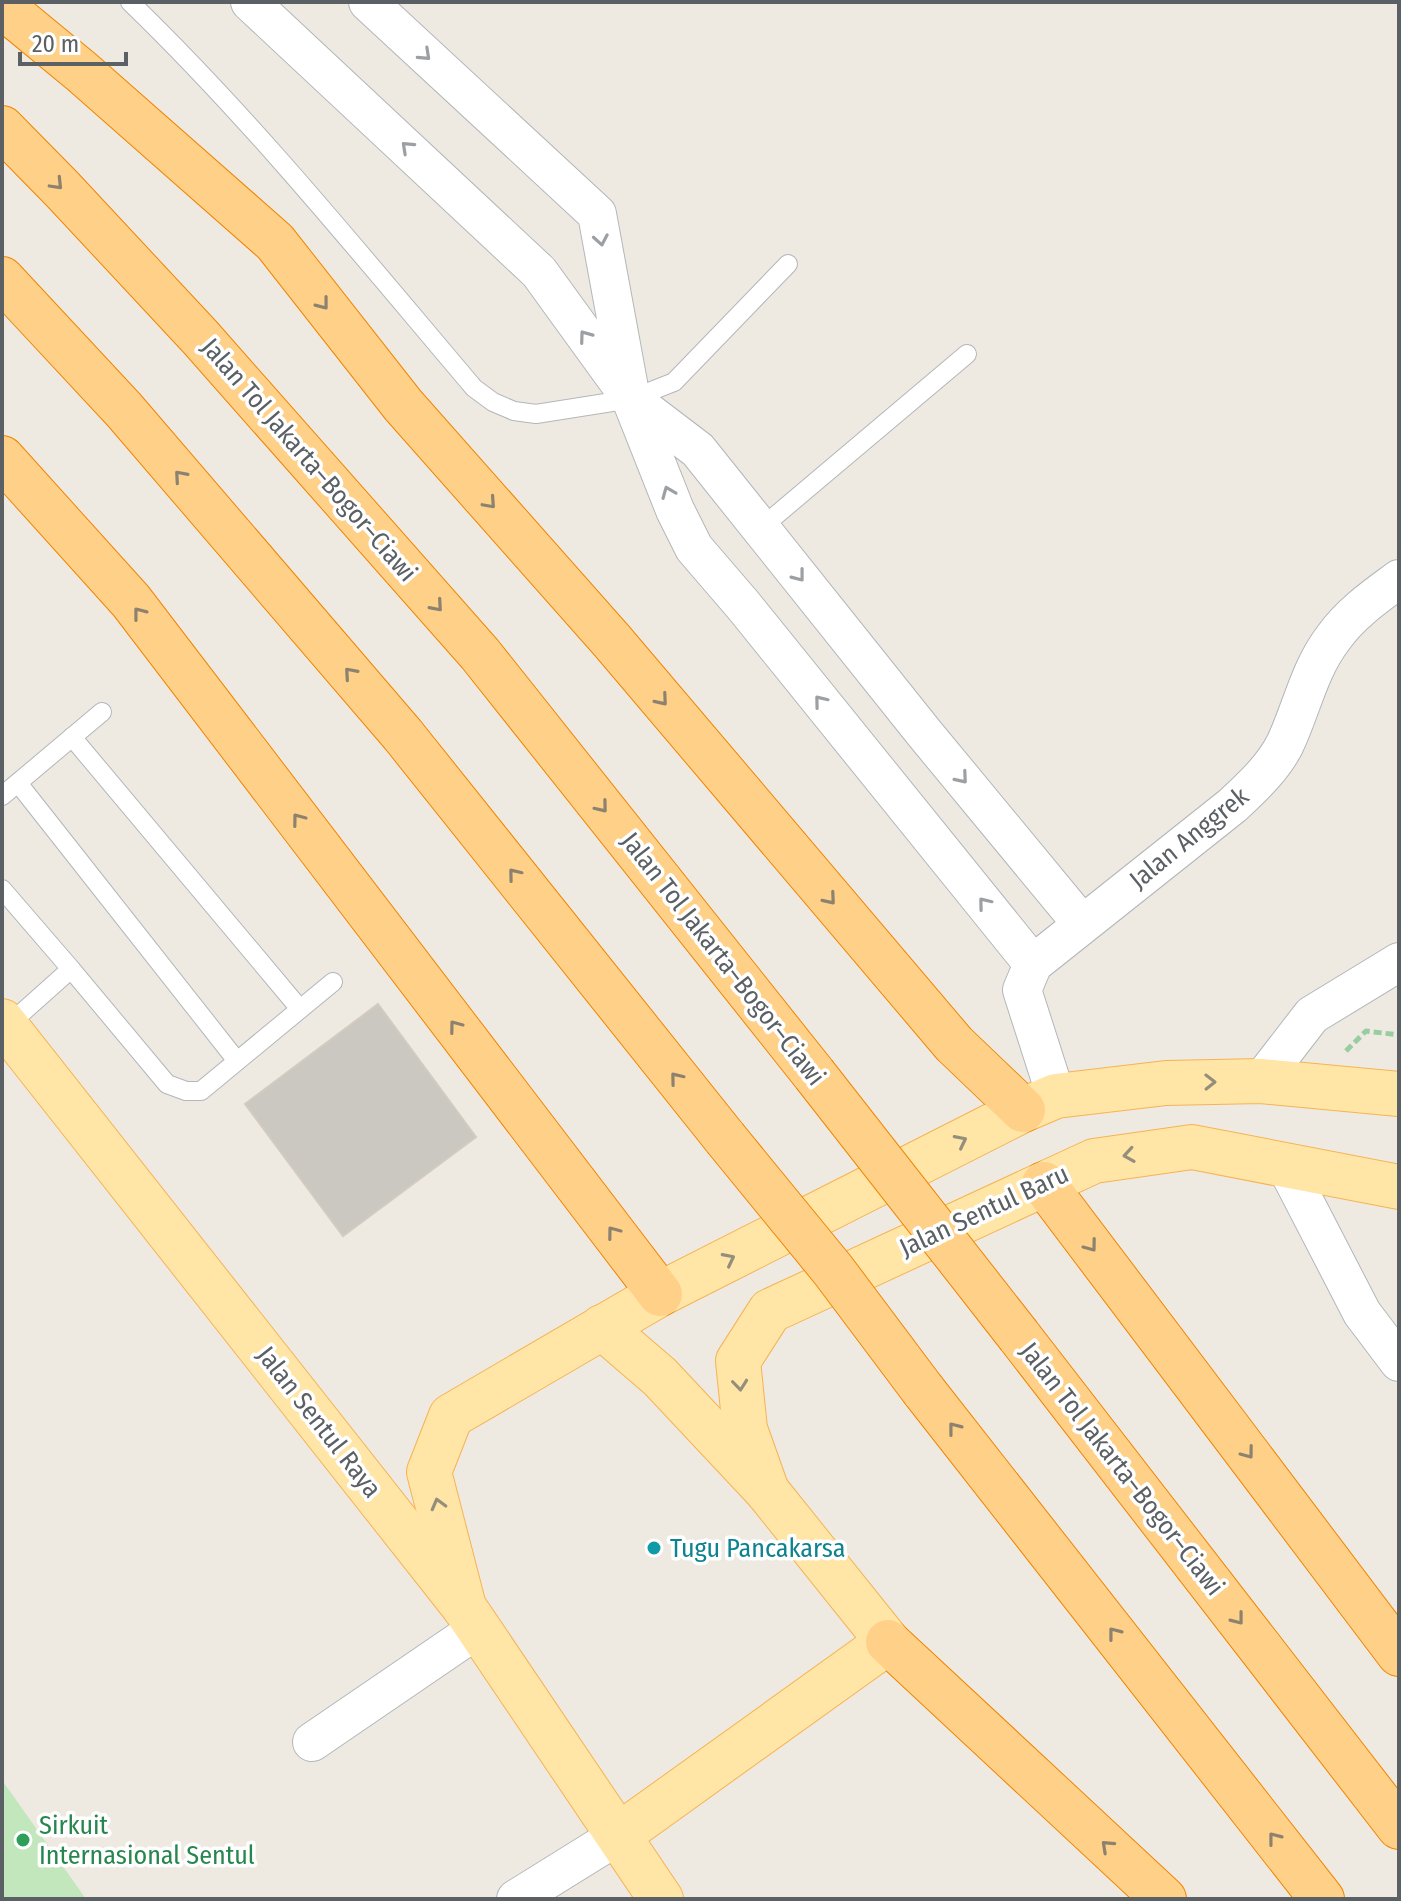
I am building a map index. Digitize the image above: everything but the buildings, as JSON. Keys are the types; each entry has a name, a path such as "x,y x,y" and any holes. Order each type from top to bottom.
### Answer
{"highway":[{"path":"2,6 275,242 403,405 612,641 954,1044 1040,1103"},
{"name":"Jalan Tol Jakarta–Bogor–Ciawi","path":"2,128 200,337 480,654 814,1074 1399,1827"},
{"path":"2,279 124,410 403,735 833,1270 923,1390 1322,1899"},
{"path":"2,458 131,601 660,1294"},
{"path":"1044,1184 1399,1654"},
{"path":"888,1642 1164,1899"}],"main road":[{"name":"Jalan Sentul Raya","path":"4,1024 472,1617 661,1899"},
{"path":"472,1617 429,1472 451,1416 660,1294 1040,1103 1166,1083 1261,1081 1399,1094"},
{"name":"Jalan Sentul Baru","path":"767,1491 745,1429 738,1361 770,1311 1094,1161 1192,1147 1399,1187"},
{"path":"602,1327 660,1377 767,1491 888,1642 619,1835"}],"street":[{"path":"250,2 539,272 631,399 698,450 1082,924"},
{"path":"368,2 597,214 631,399 675,510 694,548 1033,964 1022,990 1040,1103"},
{"name":"Jalan Anggrek","path":"1033,964 1233,805 1260,779 1284,746 1311,674 1334,636 1363,606 1399,579"},
{"path":"1261,1081 1312,1015 1399,962"},
{"path":"1286,1166 1362,1313 1399,1362"},
{"path":"312,1742 472,1617"},
{"path":"516,1899 619,1835"}],"lane":[{"path":"130,2 196,66 296,177 474,388 493,402 514,411 536,414 631,399 674,382 788,264"},
{"path":"762,527 967,354"},
{"path":"2,796 102,712"},
{"path":"72,737 300,1009"},
{"path":"18,783 237,1061"},
{"path":"2,889 167,1084 186,1091 201,1091 333,982"},
{"path":"4,1024 71,969"}],"green space":[{"name":"Sirkuit Internasional Sentul","path":"2,1780 86,1899 2,1899"}],"place":[{"name":"Tugu Pancakarsa","path":"654,1548"},
{"name":"Sirkuit Internasional Sentul","path":"23,1840"}]}
